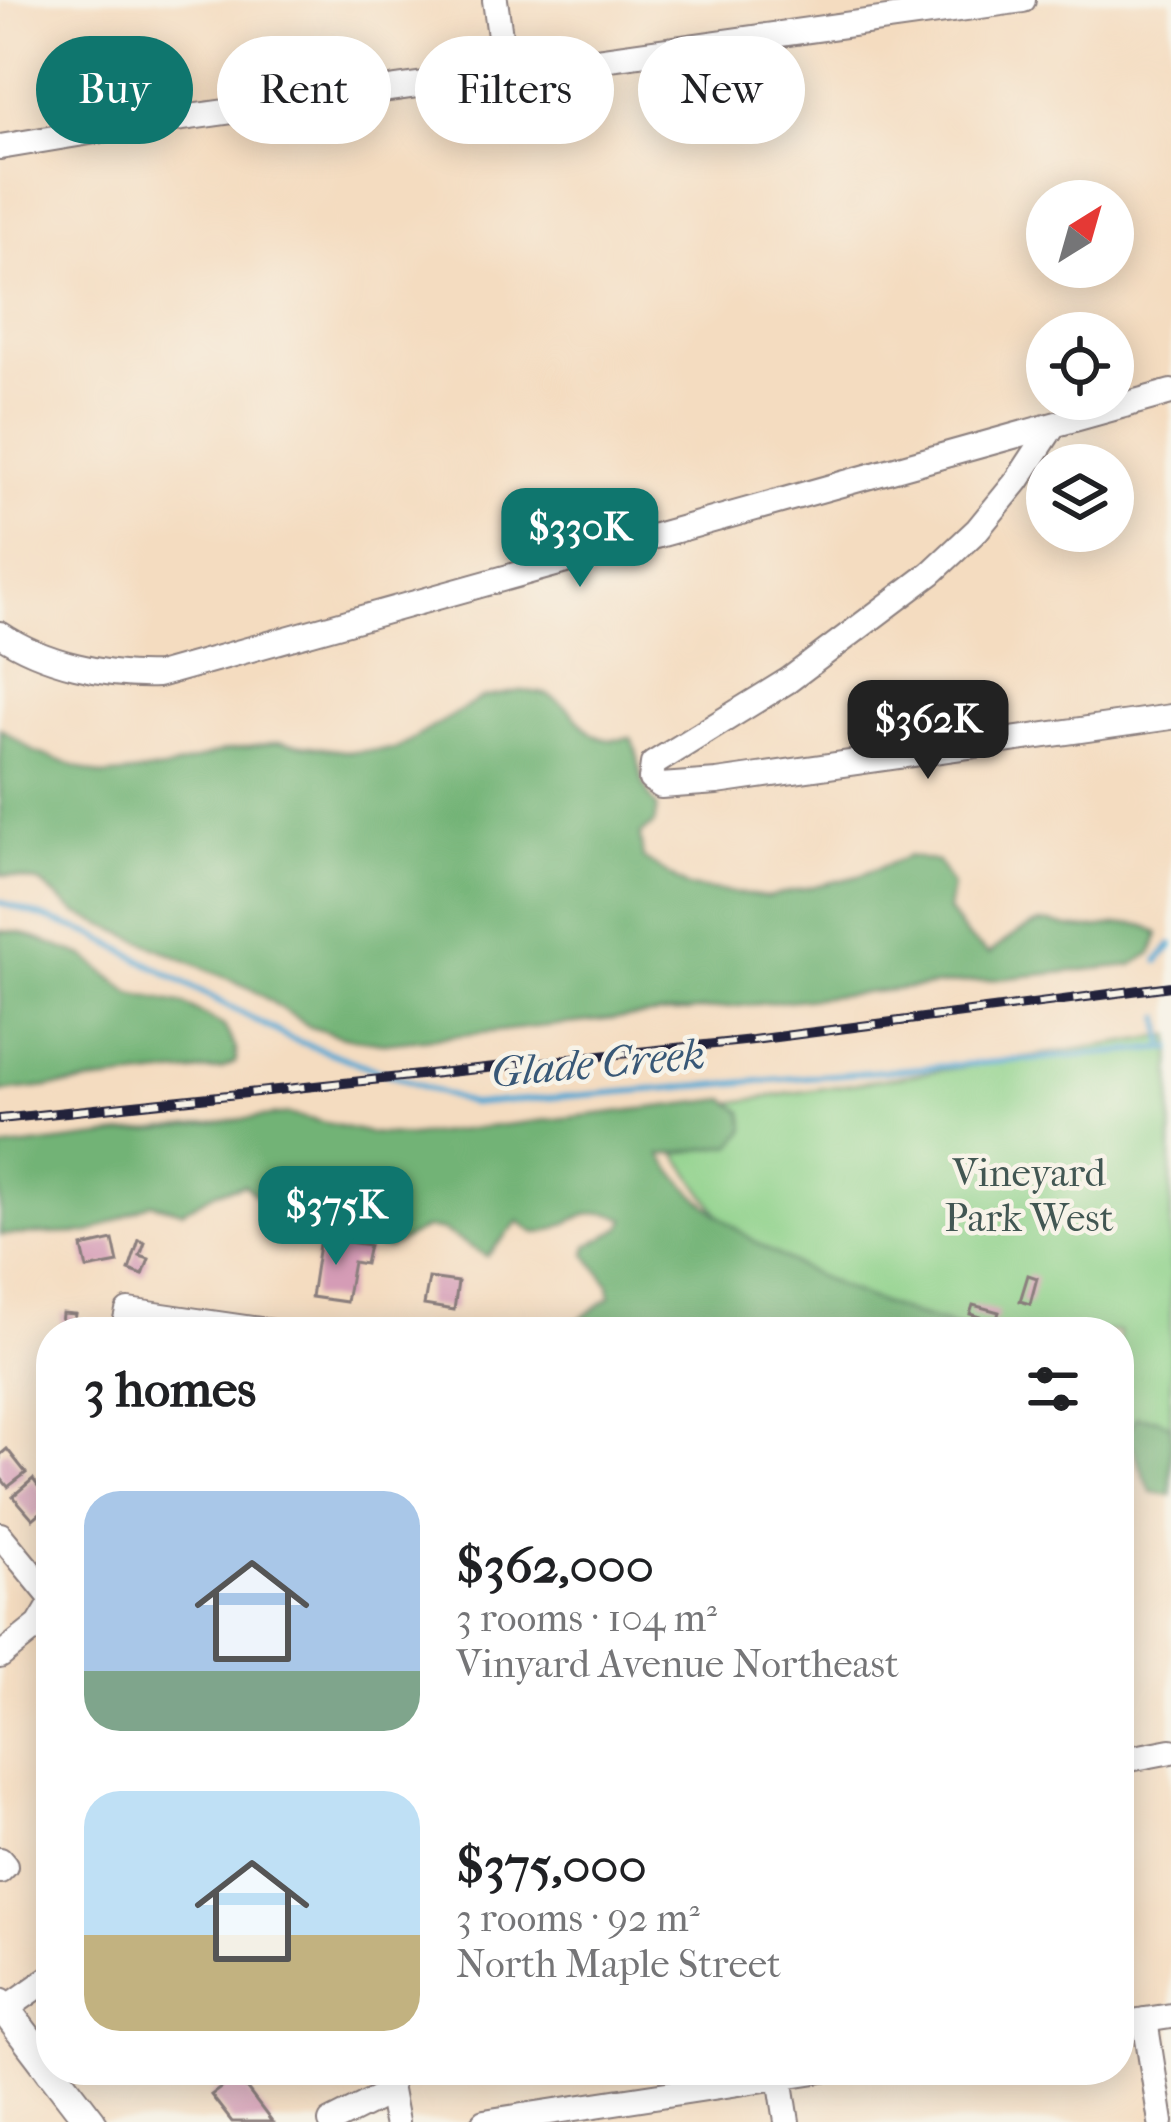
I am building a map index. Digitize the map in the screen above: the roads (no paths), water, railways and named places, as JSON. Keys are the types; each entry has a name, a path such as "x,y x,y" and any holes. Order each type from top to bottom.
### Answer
{"main road":[{"path":"2,2008 36,2051"},
{"path":"63,2085 91,2122"}],"street":[{"path":"495,0 500,36"},
{"path":"614,57 1023,0"},
{"path":"0,147 415,85"},
{"path":"0,634 38,653 97,670 158,675 1171,392"},
{"path":"1053,426 1017,481 960,549 789,680 653,764 650,771 655,784 717,782 1171,717"},
{"path":"0,1534 36,1581"},
{"path":"0,1656 36,1627"},
{"path":"1134,1758 1171,1751"},
{"path":"0,1859 5,1866 0,1870"},
{"path":"2,2008 36,1986"},
{"path":"1134,2022 1171,2016"},
{"path":"1145,2020 1161,2122"},
{"path":"332,2122 383,2085"},
{"path":"389,2085 396,2122"},
{"path":"636,2085 638,2098"},
{"path":"484,2122 722,2085"},
{"path":"781,2085 787,2122"}],"waterway":[{"name":"Glade Creek","path":"0,902 94,935 289,1038 471,1104 1171,1048"},
{"path":"1158,961 1171,945"},
{"path":"1161,1017 1165,1048"}],"railway":[{"path":"0,1119 753,1040 1171,986"}],"park label":[{"name":"Vineyard Park West","path":"1029,1196"}]}
